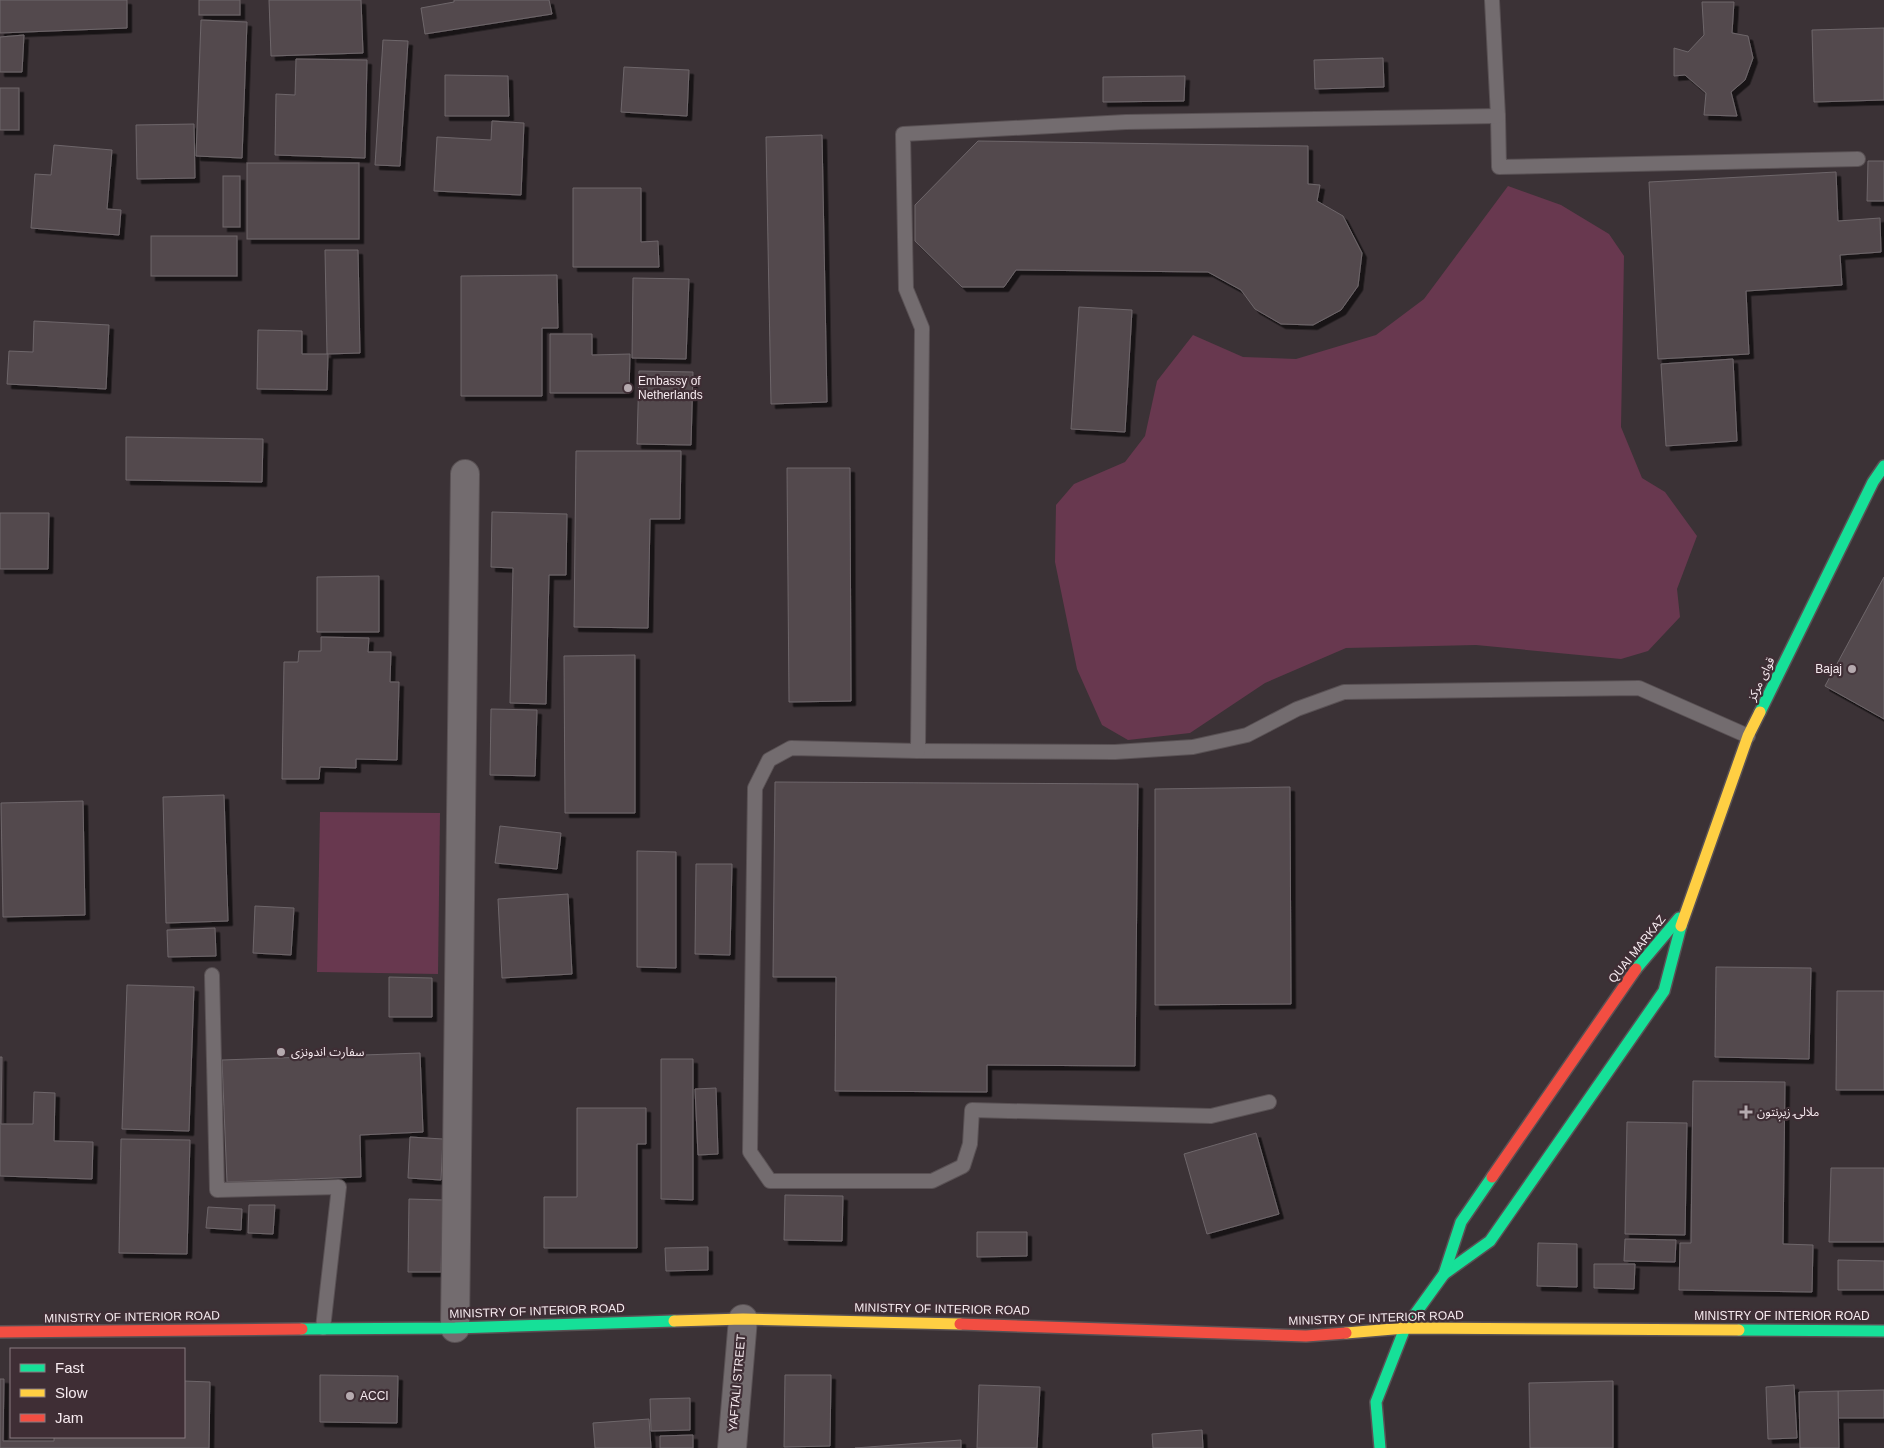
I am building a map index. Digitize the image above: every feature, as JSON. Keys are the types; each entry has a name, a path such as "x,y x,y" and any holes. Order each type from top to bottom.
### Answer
{"street":[{"name":"قوای مرکز","path":"1684,914 1748,736 1873,482 1884,466"},
{"path":"455,1328 465,474"},
{"name":"QUAI MARKAZ","path":"1380,1448 1376,1402 1405,1328 1444,1274 1461,1222 1635,970 1684,914"},
{"name":"QUAI MARKAZ","path":"1444,1274 1490,1241 1664,991 1684,914"},
{"name":"MINISTRY OF INTERIOR ROAD","path":"0,1332 455,1328 743,1319 1055,1326 1306,1336 1405,1328 1884,1330"},
{"name":"YAFTALI STREET","path":"732,1448 743,1319"}],"lane":[{"path":"1492,0 1499,167 1858,159"},
{"path":"918,751 922,328 906,289 903,134 1126,122 1498,116"},
{"path":"1269,1102 1211,1116 972,1110 970,1144 962,1166 932,1181 770,1181 750,1152 755,788 769,760 791,748 1114,752 1192,746 1247,735 1297,709 1344,692 1639,688 1748,736"},
{"path":"212,974 217,1190 339,1187 323,1328"}],"shaded area":[{"path":"1508,186 1561,205 1609,234 1624,256 1621,427 1642,478 1665,492 1697,536 1677,589 1680,617 1648,651 1621,659 1476,645 1346,648 1265,683 1190,733 1128,740 1102,725 1077,669 1055,562 1056,505 1074,484 1125,462 1145,436 1157,381 1193,335 1243,357 1296,359 1376,335 1424,299"},
{"path":"320,812 440,813 438,974 317,972"}],"building":[{"path":"0,0 127,0 127,28 0,33"},
{"path":"199,0 240,0 240,15 199,15"},
{"path":"269,0 361,0 363,53 271,56"},
{"path":"454,0 549,0 552,14 425,34 421,8 454,2"},
{"path":"1702,2 1734,2 1732,33 1748,36 1753,58 1745,80 1731,92 1737,116 1704,115 1706,93 1685,75 1674,76 1674,48 1688,52 1704,35"},
{"path":"201,20 247,22 242,158 196,156"},
{"path":"1884,28 1884,100 1814,102 1812,30"},
{"path":"24,35 22,72 0,72 0,37"},
{"path":"383,40 408,41 400,166 375,165"},
{"path":"1383,58 1384,87 1315,89 1314,60"},
{"path":"296,59 367,60 365,158 275,155 276,94 295,95"},
{"path":"624,67 689,70 687,116 621,112"},
{"path":"445,75 508,76 509,116 445,116"},
{"path":"1185,76 1184,101 1103,102 1103,77"},
{"path":"0,88 19,88 19,130 0,130"},
{"path":"492,121 524,123 521,195 434,191 437,137 491,140"},
{"path":"194,124 195,178 137,179 136,125"},
{"path":"822,135 827,402 771,404 766,137"},
{"path":"978,141 1308,146 1308,184 1320,185 1317,201 1343,216 1362,253 1358,286 1341,310 1313,325 1281,324 1255,309 1241,290 1208,272 1016,270 1004,287 962,287 915,241 915,205"},
{"path":"54,145 112,150 107,209 121,210 119,235 31,228 35,174 51,175"},
{"path":"1868,161 1884,161 1884,201 1867,201"},
{"path":"247,163 359,163 359,239 247,239"},
{"path":"1836,172 1838,221 1880,218 1881,252 1840,255 1842,285 1746,291 1749,354 1658,359 1649,182"},
{"path":"223,176 240,176 240,227 223,227"},
{"path":"573,188 641,188 641,242 658,241 659,267 573,267"},
{"path":"151,236 237,236 237,276 151,276"},
{"path":"325,250 358,250 360,353 327,354"},
{"path":"557,275 558,328 542,328 542,396 461,396 461,276"},
{"path":"633,278 689,279 686,359 632,358"},
{"path":"1079,307 1132,310 1125,432 1071,429"},
{"path":"34,321 109,325 106,389 7,384 9,351 33,352"},
{"path":"258,330 302,331 302,354 328,354 327,390 257,389"},
{"path":"550,334 592,334 592,355 630,354 629,393 550,393"},
{"path":"1733,359 1737,441 1666,446 1661,364"},
{"path":"639,371 693,372 691,445 637,444"},
{"path":"126,437 263,439 262,482 126,480"},
{"path":"576,451 681,451 680,519 650,519 648,628 574,627"},
{"path":"787,468 850,468 851,701 789,702"},
{"path":"492,512 567,514 566,575 549,575 546,704 510,703 513,568 491,567"},
{"path":"0,513 49,513 48,569 0,569"},
{"path":"379,576 379,632 317,632 317,577"},
{"path":"1884,577 1884,719 1825,686"},
{"path":"321,637 369,638 368,652 391,652 390,682 399,682 397,760 356,759 356,768 320,767 319,779 282,779 284,662 298,662 299,651 321,651"},
{"path":"635,655 635,813 565,813 564,656"},
{"path":"491,709 537,710 535,776 490,775"},
{"path":"775,782 1138,784 1135,1066 987,1065 987,1092 835,1091 836,977 773,977"},
{"path":"1290,787 1291,1004 1155,1005 1155,789"},
{"path":"224,795 228,921 166,923 163,797"},
{"path":"83,801 85,915 3,917 1,803"},
{"path":"500,826 561,833 557,869 495,863"},
{"path":"637,851 676,852 676,968 637,967"},
{"path":"696,864 732,864 730,955 695,954"},
{"path":"568,894 572,974 502,978 498,899"},
{"path":"255,906 294,908 291,955 253,953"},
{"path":"215,928 216,956 168,957 167,930"},
{"path":"1716,967 1811,968 1809,1059 1715,1057"},
{"path":"389,977 432,978 432,1017 389,1017"},
{"path":"127,985 194,987 189,1131 122,1129"},
{"path":"1837,991 1884,991 1884,1090 1836,1090"},
{"path":"420,1053 423,1132 360,1135 361,1177 227,1182 222,1060"},
{"path":"0,1057 2,1057 1,1124 33,1124 34,1092 55,1093 54,1141 93,1142 92,1179 0,1176"},
{"path":"661,1059 693,1059 693,1200 661,1199"},
{"path":"1693,1081 1785,1082 1783,1244 1813,1245 1812,1292 1679,1290 1680,1243 1691,1243"},
{"path":"716,1088 718,1154 698,1155 695,1089"},
{"path":"577,1108 646,1108 646,1144 637,1144 637,1248 544,1248 544,1197 577,1197"},
{"path":"1627,1122 1687,1123 1685,1235 1625,1234"},
{"path":"1256,1133 1279,1214 1207,1234 1184,1154"},
{"path":"410,1137 443,1139 441,1180 408,1178"},
{"path":"121,1139 190,1140 187,1254 119,1253"},
{"path":"1831,1168 1884,1168 1884,1242 1829,1242"},
{"path":"785,1195 843,1196 842,1241 784,1240"},
{"path":"409,1199 443,1200 441,1272 408,1272"},
{"path":"249,1205 275,1205 273,1234 248,1233"},
{"path":"208,1207 242,1209 241,1230 206,1228"},
{"path":"977,1232 1027,1232 1027,1256 977,1257"},
{"path":"1625,1239 1676,1240 1675,1262 1624,1261"},
{"path":"1538,1243 1577,1244 1577,1287 1537,1286"},
{"path":"708,1247 708,1270 666,1271 665,1248"},
{"path":"1838,1260 1884,1261 1884,1290 1838,1290"},
{"path":"1594,1264 1635,1264 1634,1289 1594,1288"},
{"path":"320,1375 398,1376 397,1423 320,1422"},
{"path":"785,1375 831,1375 830,1446 784,1447"},
{"path":"0,1379 4,1379 3,1441 54,1441 54,1438 185,1438 185,1381 210,1382 209,1448 0,1448"},
{"path":"1613,1381 1613,1448 1530,1448 1529,1383"},
{"path":"979,1385 1040,1387 1037,1448 977,1448"},
{"path":"1794,1385 1797,1438 1768,1439 1766,1387"},
{"path":"1884,1390 1884,1418 1838,1418 1838,1391"},
{"path":"1838,1391 1839,1448 1800,1448 1799,1392"},
{"path":"690,1398 690,1430 651,1431 650,1399"},
{"path":"649,1419 651,1448 595,1448 593,1423"},
{"path":"1202,1430 1203,1448 1153,1448 1152,1434"},
{"path":"693,1435 693,1448 660,1448 660,1436"},
{"path":"961,1440 961,1448 855,1448"}],"traffic: fast":[{"path":"1760,712 1873,482 1884,466"},
{"path":"1636,969 1679,918"},
{"path":"1444,1274 1490,1241 1664,991 1681,926"},
{"path":"1380,1448 1376,1402 1405,1328 1444,1274 1461,1222 1492,1177"},
{"path":"302,1329 455,1328 674,1321"},
{"path":"1739,1330 1884,1331"}],"traffic: slow":[{"path":"1681,926 1748,736 1760,712"},
{"path":"674,1321 743,1319 960,1324"},
{"path":"1346,1333 1405,1328 1739,1330"}],"traffic: jam":[{"path":"1492,1177 1636,969"},
{"path":"960,1324 1306,1336 1346,1333"},
{"path":"0,1332 302,1329"}],"place":[{"name":"Embassy of Netherlands","path":"628,388"},
{"name":"Bajaj","path":"1852,669"},
{"name":"سفارت اندونزی","path":"281,1052"},
{"name":"ملالۍ زیږنتون","path":"1746,1112"},
{"name":"ACCI","path":"350,1396"}]}
